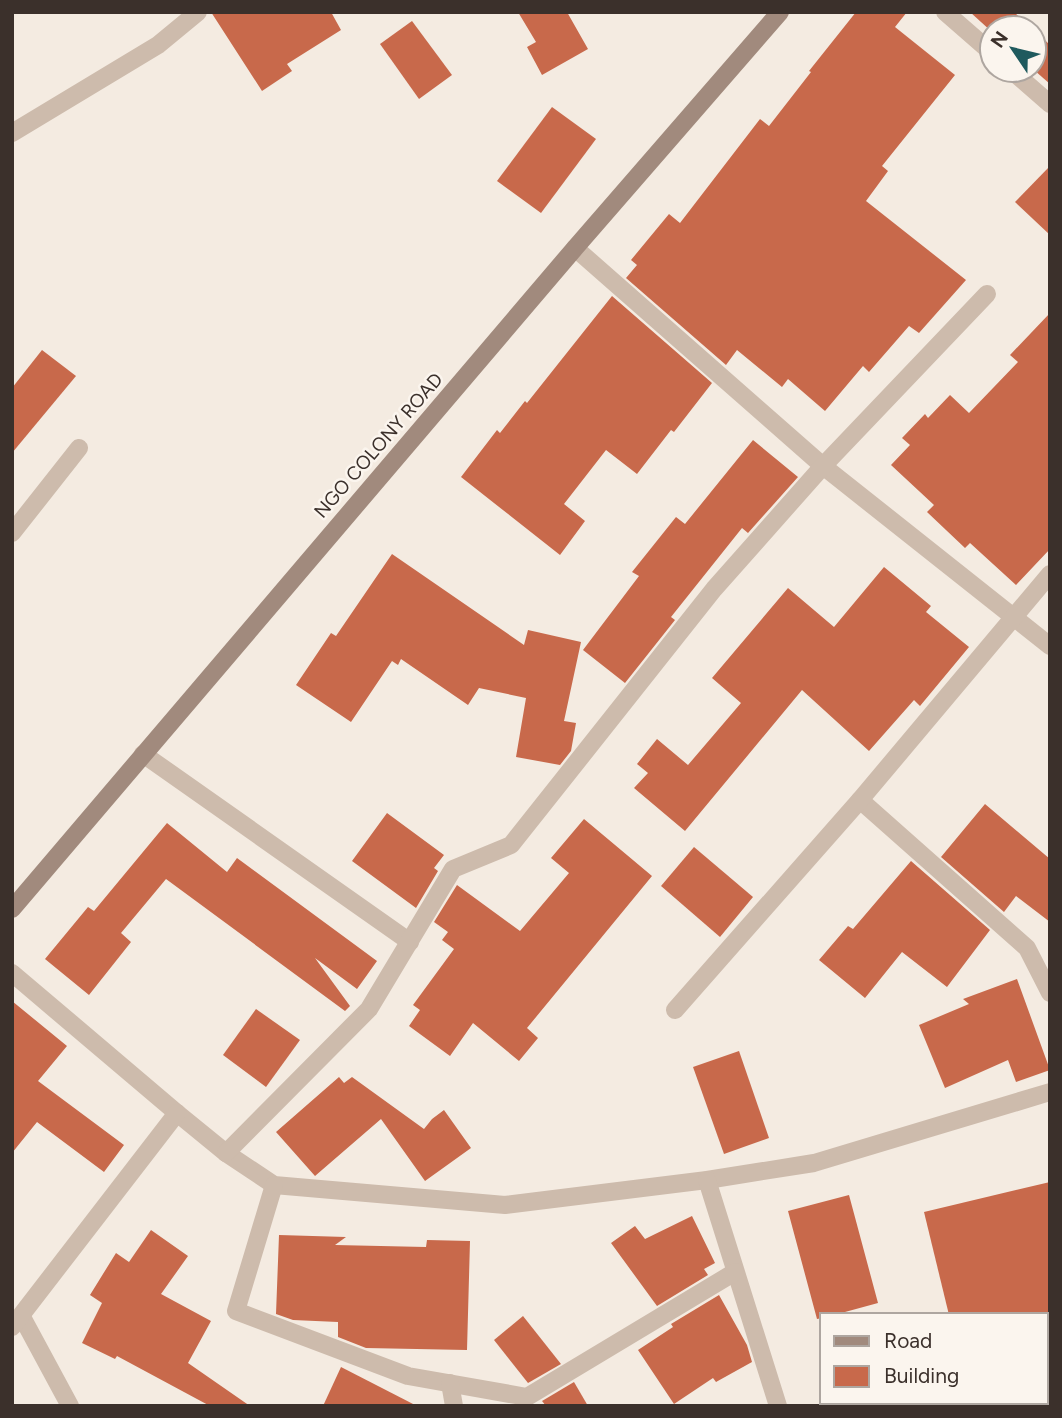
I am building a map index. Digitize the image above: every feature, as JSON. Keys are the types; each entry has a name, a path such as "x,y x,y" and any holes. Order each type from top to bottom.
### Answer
{"street":[{"path":"12,134 158,45 198,12"},
{"name":"NGO COLONY ROAD","path":"12,909 779,12"},
{"path":"945,12 978,41"},
{"path":"1027,84 1050,104"},
{"path":"575,248 823,466 1050,646"},
{"path":"226,1153 369,1009 453,869 511,845 714,589 823,466 987,294"},
{"path":"12,533 79,448"},
{"path":"675,1010 860,800 1050,574"},
{"path":"143,754 410,942"},
{"path":"860,800 1027,948 1050,993"},
{"path":"12,973 226,1153 274,1185 505,1205 707,1180 814,1163 1050,1092"},
{"path":"70,1406 17,1322 177,1113"},
{"path":"707,1180 778,1406"},
{"path":"274,1185 236,1311 408,1376 527,1396 735,1272"},
{"path":"450,1383 454,1406"}],"building":[{"path":"211,12 331,12 341,30 287,64 292,71 262,91"},
{"path":"518,12 567,12 588,49 542,75 527,47 536,42"},
{"path":"856,12 907,12 895,27 955,75 882,166 888,171 866,201 966,280 919,333 909,326 869,372 863,366 825,411 788,379 782,387 737,350 726,365 626,278 637,265 631,260 669,214 680,223 760,119 769,126"},
{"path":"970,12 1016,14 978,14 978,19"},
{"path":"412,21 452,75 419,99 380,44"},
{"path":"1048,43 1050,45 1050,84 1048,82"},
{"path":"552,107 596,139 541,213 497,181"},
{"path":"1050,166 1050,235 1015,202"},
{"path":"612,296 712,383 637,474 606,450 564,504 585,521 560,555 461,477 497,430 500,433 525,401 527,403"},
{"path":"1050,313 1050,549 1016,585 970,543 965,548 927,512 934,505 891,465 910,445 902,438 925,414 928,418 950,395 969,413 1018,362 1010,355"},
{"path":"42,350 76,376 12,453 12,388"},
{"path":"753,440 798,477 748,533 742,528 671,617 675,620 625,683 583,650 639,576 632,572 676,517 685,524"},
{"path":"392,554 524,645 528,630 581,642 564,721 576,723 571,751 560,765 516,757 526,698 479,688 468,705 401,659 398,665 392,661 351,722 296,685 331,633 336,636"},
{"path":"884,567 931,606 926,612 969,647 920,706 914,700 869,751 802,690 685,831 634,788 648,773 637,764 657,739 688,765 741,703 712,678 788,588 834,627"},
{"path":"985,804 1050,859 1050,922 1016,896 1004,912 941,857"},
{"path":"387,813 444,855 434,868 438,871 416,908 352,861"},
{"path":"584,819 652,876 527,1028 538,1038 519,1061 473,1023 450,1056 409,1026 420,1010 413,1005 454,949 442,940 448,932 434,922 457,885 520,931 569,873 551,858"},
{"path":"167,823 227,872 237,858 377,961 357,989 315,958 350,1006 345,1011 166,879 121,933 131,942 89,995 45,959 88,907 94,911"},
{"path":"694,847 753,897 720,937 661,886"},
{"path":"911,861 990,930 947,987 902,952 865,998 819,960 848,926 853,929"},
{"path":"1017,979 1050,1070 1016,1082 1008,1060 945,1088 919,1025 969,1004 963,999"},
{"path":"12,1001 67,1046 38,1081 124,1145 104,1172 37,1122 12,1153"},
{"path":"256,1009 300,1040 266,1087 223,1055"},
{"path":"739,1051 769,1138 724,1154 693,1067"},
{"path":"339,1077 344,1083 352,1077 424,1129 444,1110 471,1148 425,1181 381,1119 315,1176 276,1132"},
{"path":"1050,1182 1050,1315 949,1313 924,1212"},
{"path":"849,1195 878,1303 841,1313 820,1313 820,1318 817,1319 788,1211"},
{"path":"692,1216 715,1263 704,1269 708,1275 657,1306 611,1243 635,1226 645,1239"},
{"path":"151,1230 188,1256 161,1294 211,1321 188,1363 250,1406 210,1406 117,1356 115,1359 82,1343 102,1303 90,1295 116,1253 129,1262"},
{"path":"279,1235 346,1237 335,1245 426,1247 427,1240 470,1241 467,1350 366,1348 338,1337 338,1322 293,1320 276,1314"},
{"path":"719,1295 747,1345 752,1362 716,1382 713,1378 674,1404 638,1350 673,1327 671,1324"},
{"path":"523,1316 561,1364 528,1383 494,1340"},
{"path":"341,1367 417,1406 323,1406"},
{"path":"574,1382 588,1406 546,1406 542,1401"}]}
